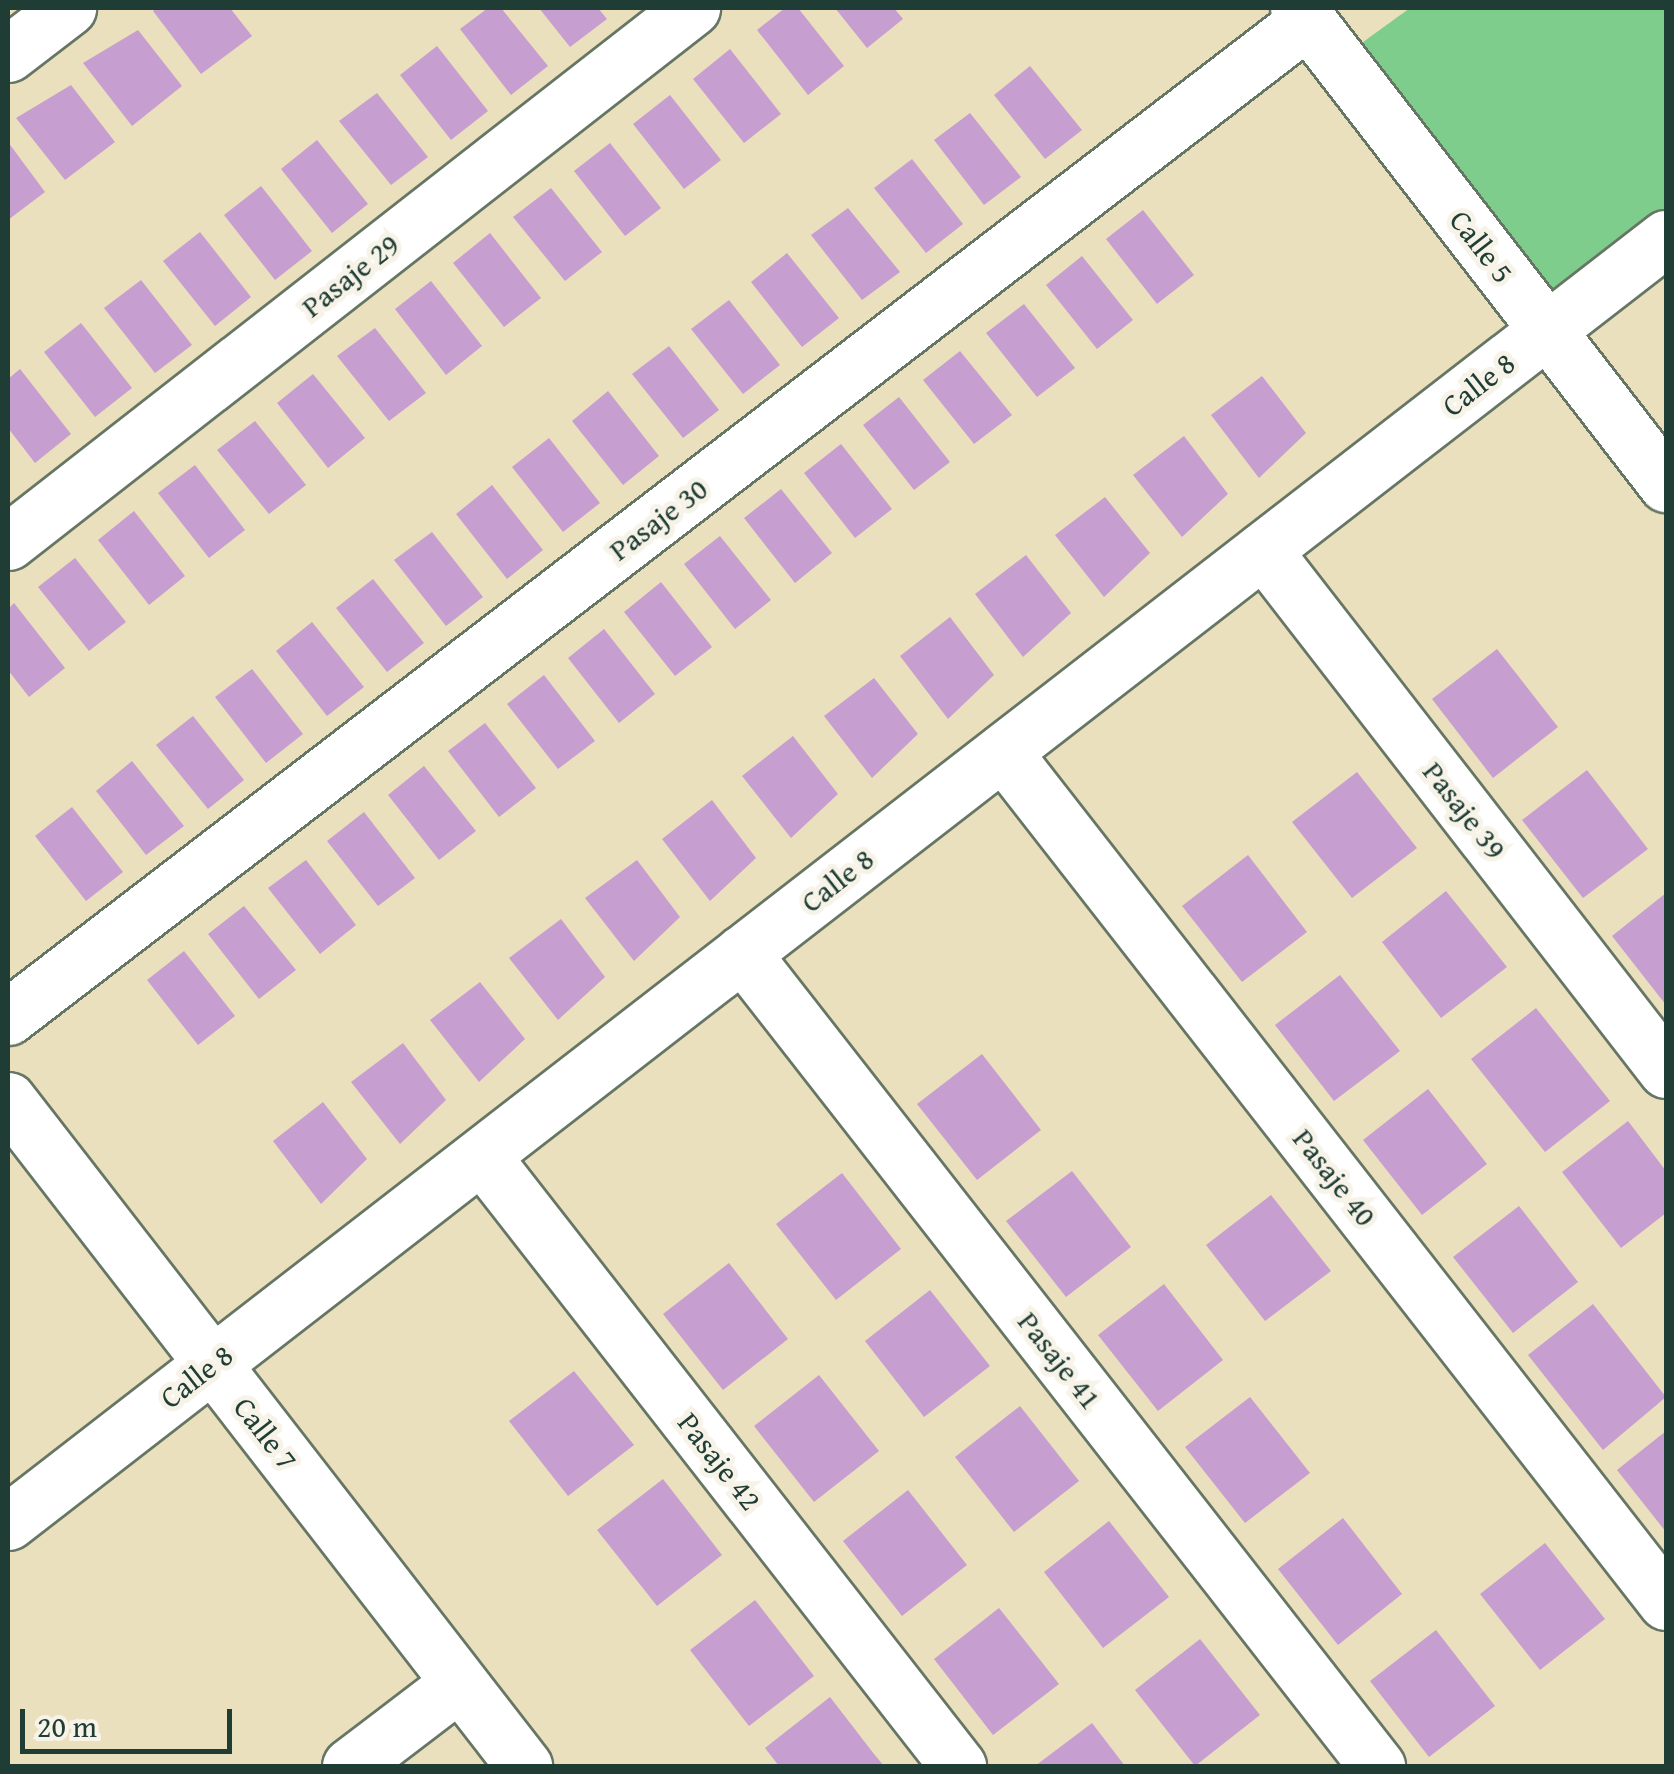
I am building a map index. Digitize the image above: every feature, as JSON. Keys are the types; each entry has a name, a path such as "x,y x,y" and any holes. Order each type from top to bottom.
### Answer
{"street":[{"path":"8,54 68,8"},
{"name":"Pasaje 29","path":"8,542 692,8"},
{"name":"Calle 5","path":"1303,14 1666,484"},
{"name":"Pasaje 30","path":"8,1017 1303,14"},
{"name":"Calle 8","path":"8,1522 1666,238"},
{"name":"Pasaje 39","path":"1263,550 1666,1070"},
{"name":"Pasaje 40","path":"1003,752 1666,1602"},
{"name":"Pasaje 41","path":"742,953 1377,1766"},
{"name":"Calle 7","path":"8,1100 524,1766"},
{"name":"Pasaje 42","path":"482,1156 958,1766"},
{"path":"350,1766 459,1682"}],"green space":[{"path":"1410,8 1666,8 1666,214 1547,304 1352,50"}],"building":[{"path":"230,8 252,36 201,74 153,11"},
{"path":"488,8 501,8 548,66 511,95 460,29"},
{"path":"539,8 598,8 607,19 570,47"},
{"path":"785,8 798,8 844,66 808,95 757,30"},
{"path":"835,8 894,8 903,19 867,48"},
{"path":"138,30 182,86 132,126 83,63"},
{"path":"437,46 488,111 451,140 400,75"},
{"path":"730,49 781,114 744,143 693,79"},
{"path":"1030,66 1082,130 1045,159 994,95"},
{"path":"71,85 115,142 65,180 16,118"},
{"path":"377,93 428,157 391,185 339,121"},
{"path":"670,95 721,160 684,189 633,124"},
{"path":"970,113 1021,177 984,205 934,140"},
{"path":"317,140 368,204 332,233 281,169"},
{"path":"8,142 45,192 8,220"},
{"path":"610,143 661,208 625,236 574,171"},
{"path":"912,159 963,224 926,253 874,188"},
{"path":"261,186 312,251 275,280 224,215"},
{"path":"551,188 602,252 565,281 513,217"},
{"path":"848,208 900,272 862,300 811,235"},
{"path":"1143,210 1194,275 1157,304 1106,239"},
{"path":"200,232 251,297 215,326 163,261"},
{"path":"490,233 541,298 504,327 453,263"},
{"path":"787,253 839,318 802,347 751,282"},
{"path":"1082,256 1133,320 1097,349 1046,285"},
{"path":"141,280 192,345 155,373 104,308"},
{"path":"431,281 482,346 446,375 395,309"},
{"path":"729,300 780,365 743,394 691,329"},
{"path":"1024,304 1075,368 1037,397 986,333"},
{"path":"81,323 132,388 95,417 44,352"},
{"path":"375,328 426,393 389,421 337,356"},
{"path":"669,346 719,410 683,438 632,374"},
{"path":"960,351 1012,415 974,444 923,380"},
{"path":"20,369 71,434 35,463 8,428 8,379"},
{"path":"313,374 365,438 328,468 277,403"},
{"path":"1262,376 1306,433 1259,478 1211,415"},
{"path":"608,391 659,456 623,485 572,421"},
{"path":"899,397 950,462 914,490 863,425"},
{"path":"255,421 306,485 269,514 217,450"},
{"path":"1184,436 1228,494 1182,537 1133,475"},
{"path":"549,438 600,503 563,532 512,467"},
{"path":"841,444 892,509 855,538 804,473"},
{"path":"195,465 245,530 209,558 158,493"},
{"path":"492,485 543,550 507,579 456,514"},
{"path":"781,489 832,553 795,583 744,518"},
{"path":"1105,497 1150,553 1104,597 1055,535"},
{"path":"134,511 185,576 149,605 98,540"},
{"path":"432,532 483,597 446,626 394,560"},
{"path":"720,536 771,600 735,629 684,564"},
{"path":"1026,555 1071,613 1023,657 975,594"},
{"path":"75,558 126,622 89,651 38,587"},
{"path":"373,579 424,643 387,672 336,608"},
{"path":"661,582 712,647 675,676 624,612"},
{"path":"14,603 65,668 29,697 8,670 8,609"},
{"path":"950,617 994,675 948,719 900,656"},
{"path":"312,622 364,687 327,716 276,651"},
{"path":"604,629 655,694 619,723 568,658"},
{"path":"1497,649 1558,727 1493,778 1432,699"},
{"path":"252,669 303,734 266,763 215,697"},
{"path":"544,675 595,741 558,769 507,704"},
{"path":"874,678 918,734 872,778 824,716"},
{"path":"193,716 244,780 208,809 156,745"},
{"path":"485,723 536,788 499,817 448,751"},
{"path":"793,736 838,794 791,838 742,776"},
{"path":"132,761 184,826 146,855 96,791"},
{"path":"424,766 476,831 439,860 388,795"},
{"path":"1587,770 1648,849 1583,898 1522,820"},
{"path":"1357,772 1417,848 1352,898 1292,822"},
{"path":"712,800 756,858 710,901 662,839"},
{"path":"72,807 123,872 86,901 35,836"},
{"path":"364,812 415,878 378,906 327,841"},
{"path":"1248,855 1307,932 1242,982 1182,906"},
{"path":"306,860 356,925 320,954 268,888"},
{"path":"637,860 680,917 634,961 585,898"},
{"path":"1446,891 1507,967 1441,1018 1382,942"},
{"path":"1666,893 1666,1005 1612,936"},
{"path":"244,906 296,970 259,999 208,934"},
{"path":"561,919 605,977 558,1020 509,958"},
{"path":"184,951 235,1016 198,1045 147,980"},
{"path":"1340,975 1400,1051 1334,1101 1275,1025"},
{"path":"480,982 525,1039 479,1082 430,1020"},
{"path":"1536,1008 1610,1101 1545,1152 1471,1059"},
{"path":"403,1043 446,1100 400,1144 351,1082"},
{"path":"982,1054 1041,1130 977,1180 917,1104"},
{"path":"1428,1089 1487,1164 1422,1215 1363,1140"},
{"path":"323,1102 367,1159 321,1204 273,1141"},
{"path":"1628,1121 1666,1171 1666,1213 1621,1248 1562,1172"},
{"path":"1072,1171 1131,1247 1066,1297 1006,1221"},
{"path":"842,1173 901,1249 836,1300 776,1224"},
{"path":"1271,1195 1331,1271 1265,1321 1206,1245"},
{"path":"1519,1206 1578,1282 1513,1333 1453,1257"},
{"path":"729,1263 788,1339 723,1390 663,1314"},
{"path":"1164,1284 1223,1360 1158,1411 1098,1335"},
{"path":"930,1290 990,1366 924,1417 865,1341"},
{"path":"1593,1304 1666,1397 1603,1450 1528,1355"},
{"path":"574,1371 634,1445 568,1496 509,1421"},
{"path":"819,1375 879,1451 814,1502 754,1426"},
{"path":"1250,1397 1310,1473 1245,1523 1185,1447"},
{"path":"1020,1406 1079,1481 1014,1532 955,1457"},
{"path":"1666,1431 1666,1532 1617,1470"},
{"path":"663,1479 722,1555 657,1606 597,1530"},
{"path":"908,1490 967,1565 902,1616 843,1541"},
{"path":"1343,1518 1402,1594 1338,1645 1278,1569"},
{"path":"1109,1521 1169,1597 1103,1648 1044,1572"},
{"path":"1545,1543 1605,1619 1540,1670 1480,1594"},
{"path":"755,1600 814,1676 749,1726 690,1650"},
{"path":"999,1608 1059,1684 993,1735 934,1659"},
{"path":"1436,1630 1495,1706 1429,1757 1370,1681"},
{"path":"1200,1639 1260,1715 1195,1766 1135,1690"},
{"path":"830,1697 884,1766 779,1766 765,1748"},
{"path":"1092,1723 1125,1766 1035,1766"}]}
